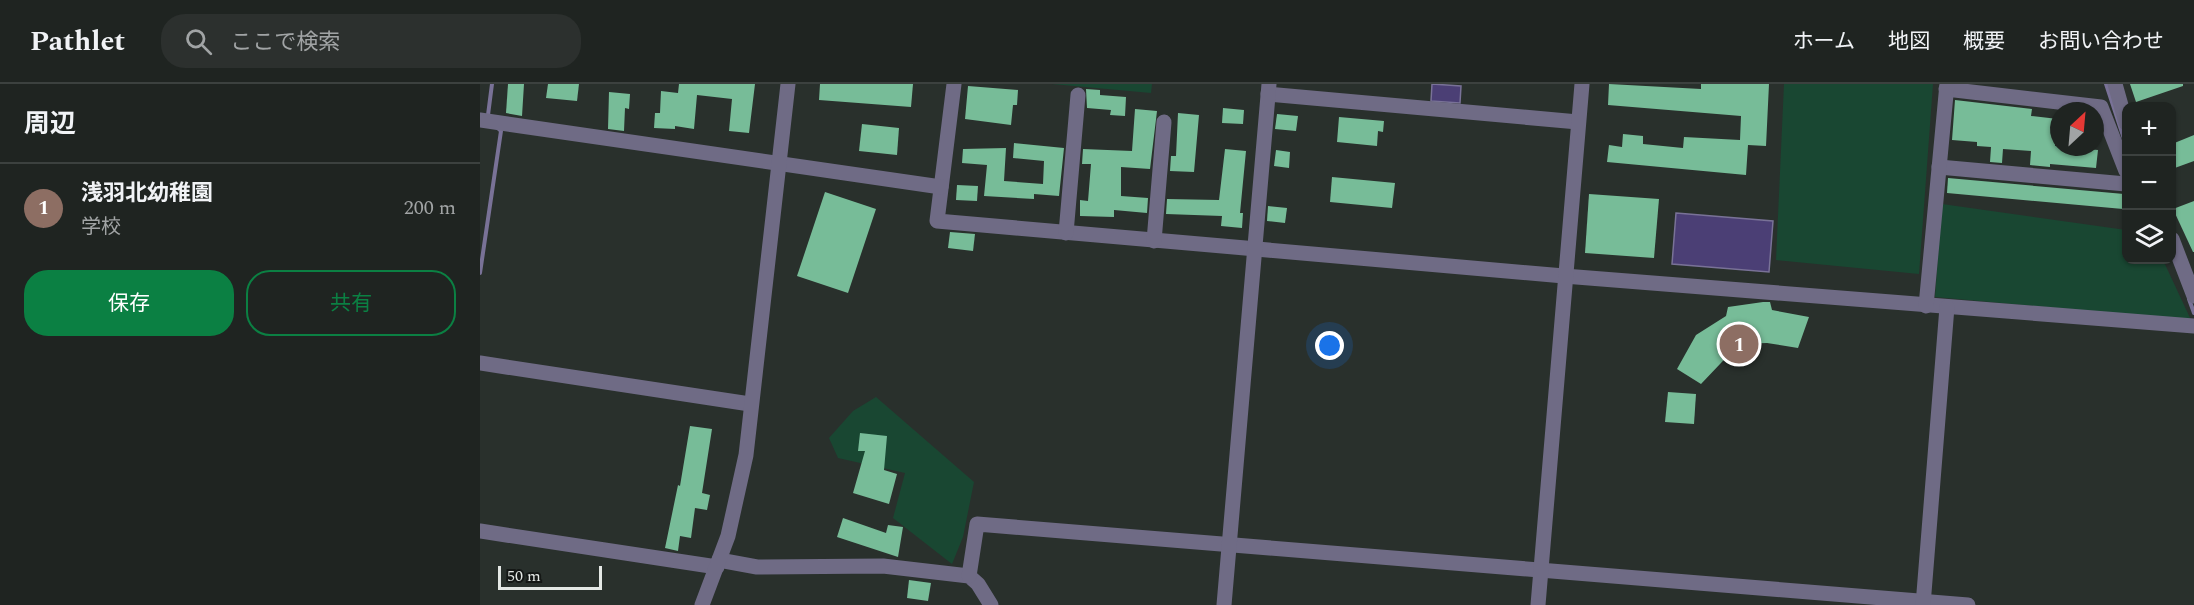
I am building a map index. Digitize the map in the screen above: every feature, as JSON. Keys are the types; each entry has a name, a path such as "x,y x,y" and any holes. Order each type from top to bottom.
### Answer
{"street":[{"path":"702,605 718,564 737,501 746,455 788,84"},
{"path":"954,84 937,221 1564,276 2194,326"},
{"path":"1538,605 1582,84"},
{"path":"2115,84 2122,107"},
{"path":"1926,306 1947,86 2101,107 2122,159"},
{"path":"1224,605 1269,89 1578,122"},
{"path":"1066,233 1078,95"},
{"path":"480,120 941,188"},
{"path":"1154,241 1164,122"},
{"path":"1939,167 2122,184"},
{"path":"2176,249 2194,296"},
{"path":"1923,603 1947,307"},
{"path":"480,363 750,404"},
{"path":"969,576 977,524 1968,605"},
{"path":"480,531 718,564 757,567 883,566 969,576 978,584 991,605"}],"green space":[{"path":"1052,84 1152,84 1151,93"},
{"path":"1784,84 1933,84 1919,274 1776,260"},
{"path":"1942,204 2122,229 2122,264 2165,264 2191,320 1935,297"},
{"path":"876,397 974,482 963,537 952,564 893,518 905,473 838,458 829,438 853,411"}],"shaded area":[{"path":"1432,84 1461,86 1460,103 1431,101"},
{"path":"1676,213 1773,221 1769,272 1672,264"}],"building":[{"path":"508,84 524,84 522,116 506,113"},
{"path":"548,84 579,84 577,101 546,98"},
{"path":"679,84 755,84 749,133 729,131 732,99 697,95 694,129 675,126 675,129 654,128 655,113 660,113 661,91 678,93"},
{"path":"820,84 913,84 911,107 819,100"},
{"path":"1609,84 1701,89 1701,84 1769,84 1766,146 1748,145 1746,175 1607,162 1609,145 1622,147 1623,134 1643,136 1643,144 1683,148 1684,137 1740,140 1741,116 1608,105"},
{"path":"2130,84 2183,84 2183,86 2136,102"},
{"path":"968,86 1018,90 1017,105 1013,105 1011,125 965,119"},
{"path":"1086,89 1100,90 1100,95 1126,97 1125,116 1110,115 1111,110 1087,108"},
{"path":"609,92 630,94 629,109 625,108 624,131 608,129"},
{"path":"1955,100 2032,109 2031,116 2050,118 2050,156 2097,156 2096,168 2050,164 2050,167 2030,165 2031,151 2003,149 2002,163 1990,162 1991,147 1977,146 1977,142 1952,140"},
{"path":"1223,108 1244,110 1243,124 1222,123"},
{"path":"1135,109 1157,111 1150,169 1121,167 1121,196 1148,198 1147,213 1114,210 1114,217 1080,216 1080,200 1088,201 1091,164 1082,164 1083,149 1132,151"},
{"path":"1178,113 1199,115 1194,172 1170,171 1171,156 1176,156"},
{"path":"1277,114 1298,116 1296,131 1275,129"},
{"path":"1339,117 1384,121 1383,132 1378,131 1377,146 1337,142"},
{"path":"862,124 899,128 897,155 859,151"},
{"path":"2194,135 2194,161 2176,168 2176,142"},
{"path":"1014,143 1064,148 1059,196 1034,194 1034,199 984,196 987,165 962,163 963,149 1006,148 1004,181 1043,184 1044,161 1013,158"},
{"path":"1225,149 1246,151 1240,213 1243,213 1242,228 1221,226 1222,216 1166,214 1167,199 1219,200"},
{"path":"1276,150 1290,152 1289,168 1274,166"},
{"path":"1332,177 1395,183 1392,208 1330,202"},
{"path":"1948,178 2122,194 2122,209 1947,193"},
{"path":"957,185 978,186 977,201 956,200"},
{"path":"825,192 876,209 848,293 797,276"},
{"path":"1589,194 1659,199 1654,258 1585,253"},
{"path":"2194,201 2194,252 2176,215 2176,208"},
{"path":"1268,206 1287,208 1285,223 1267,221"},
{"path":"950,232 975,234 973,251 948,248"},
{"path":"1770,302 1772,310 1809,317 1798,348 1767,343 1739,344 1701,384 1677,369 1696,335 1726,316 1728,307"},
{"path":"1668,392 1696,394 1694,424 1665,422"},
{"path":"690,426 712,429 702,493 710,495 707,510 695,508 691,538 680,536 678,551 665,548 678,485 680,486"},
{"path":"860,433 887,436 884,470 897,474 889,504 853,493 865,451 858,451"},
{"path":"843,518 886,533 888,525 903,527 898,557 837,537"},
{"path":"909,580 931,583 928,601 907,598"}],"waterway":[{"path":"488,115 492,84"},
{"path":"2106,84 2122,133"},
{"path":"480,273 501,131 498,128"},
{"path":"2189,299 2194,313"}],"place":[{"name":"浅羽北幼稚園","path":"1739,344"}]}
